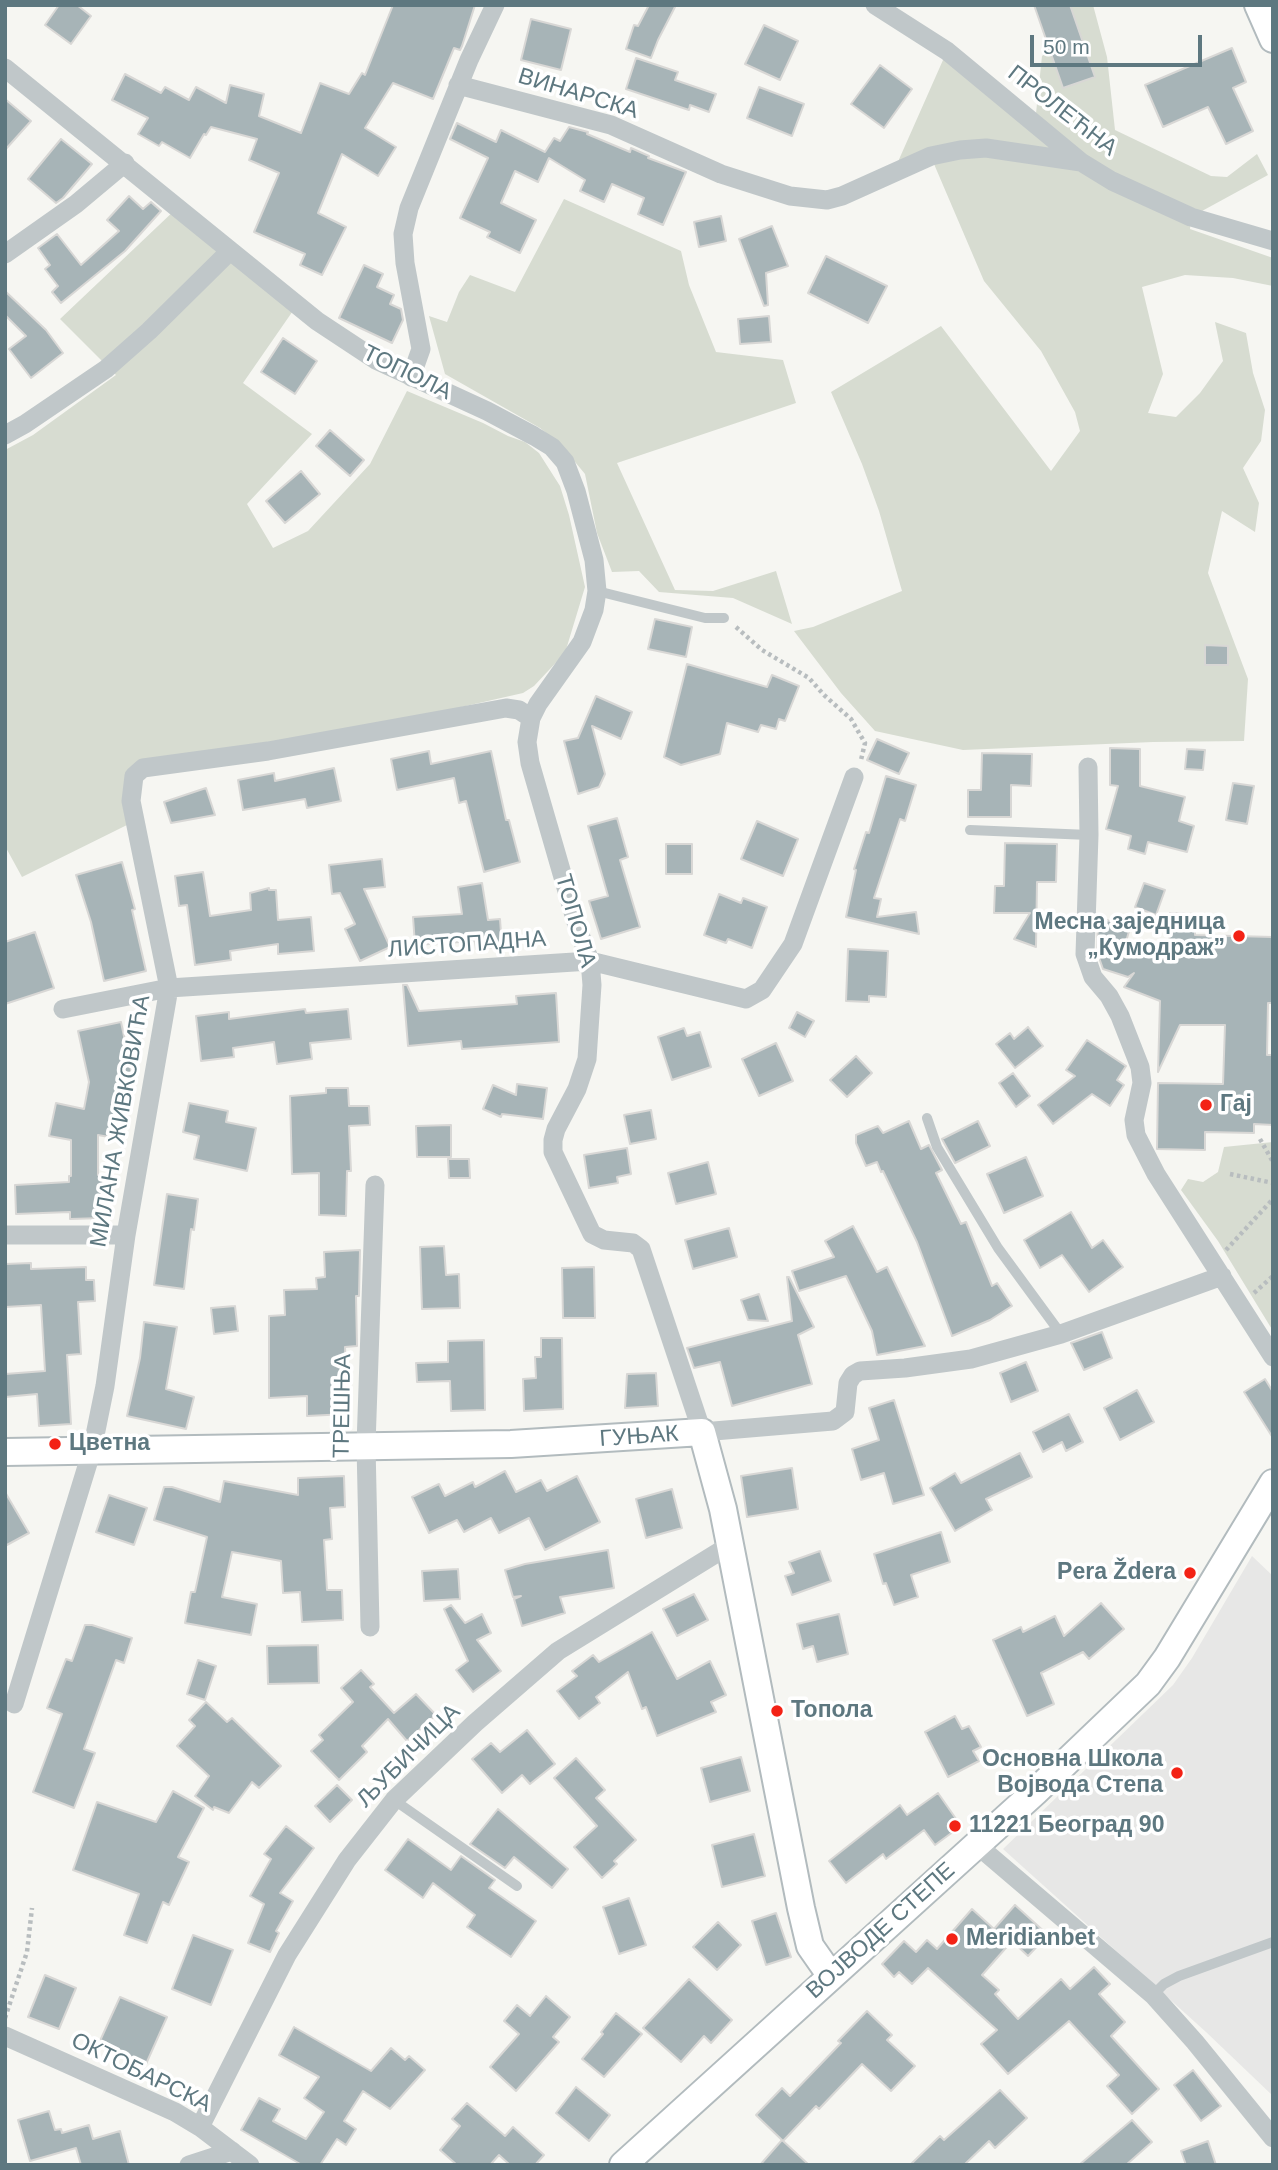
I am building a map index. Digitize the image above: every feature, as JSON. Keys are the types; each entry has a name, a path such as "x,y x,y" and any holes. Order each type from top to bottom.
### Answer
{"street":[{"path":"411,377 421,349 405,263 403,234 409,208 458,85 495,5"},
{"name":"ПРОЛЕЋНА","path":"875,5 947,51 1080,162 1112,181 1181,213 1273,242"},
{"path":"1258,5 1273,39"},
{"name":"ТОПОЛА","path":"5,68 317,321 376,360 512,424 552,447 571,475 594,560 597,591 594,610 582,642 538,704 531,718 527,742 530,763 578,929 590,961 592,985 587,1059 577,1088 556,1129 553,1152 592,1234 604,1240 633,1243 641,1249 702,1432 730,1545 810,1946 831,1976"},
{"name":"ВИНАРСКА","path":"458,85 611,125 721,174 790,196 827,200 842,197 931,156 960,150 986,148 1080,162"},
{"path":"6,253 76,204 125,163"},
{"path":"5,435 106,369 230,251"},
{"name":"МИЛАНА ЖИВКОВИЋА","path":"14,1704 92,1450 105,1387 126,1235 169,988 131,801 134,776 143,768 268,751 506,708 519,710 531,718"},
{"path":"1088,767 1085,954 1093,977 1109,996 1120,1016 1140,1068 1142,1083 1134,1120 1136,1135 1156,1174 1273,1357"},
{"name":"ЛИСТОПАДНА","path":"63,1009 169,988 590,961 746,999 762,990 793,944 854,777"},
{"name":"ТРЕШЊА","path":"370,1627 366,1445 375,1185"},
{"path":"5,1235 126,1235"},
{"name":"ГУЊАК","path":"5,1452 511,1444 833,1421 845,1412 848,1383 853,1375 860,1371 950,1363 1061,1334 1222,1276"},
{"name":"ВОЈВОДЕ СТЕПЕ","path":"623,2165 977,1845 1127,1705 1159,1671 1273,1483"},
{"name":"ЉУБИЧИЦА","path":"200,2127 286,1955 347,1860 394,1800 475,1723 558,1651 730,1545"},
{"path":"977,1845 1153,1995 1273,2138"},
{"name":"ОКТОБАРСКА","path":"5,2036 175,2112 200,2127 250,2165"},
{"path":"189,2165 232,2151"}],"lane":[{"path":"597,591 705,618 724,618"},
{"path":"970,830 1089,835"},
{"path":"927,1118 937,1147 998,1248 1061,1334"},
{"path":"394,1800 517,1886"},
{"path":"1153,1995 1164,1984 1179,1976 1273,1942"}],"path":[{"path":"724,618 762,650 810,678 824,695 851,719 865,743 854,777"},
{"path":"1260,1139 1273,1162"},
{"path":"1230,1174 1273,1183"},
{"path":"1222,1254 1273,1199"},
{"path":"1248,1298 1273,1276"},
{"path":"5,2018 27,1952 32,1908"}],"shaded area":[{"path":"1067,5 1093,5 1107,57 1115,130 1211,176 1227,177 1257,154 1268,175 1191,217 1190,229 1273,258 1273,286 1233,278 1185,275 1142,287 1163,374 1148,413 1176,417 1200,393 1223,361 1215,322 1246,333 1253,373 1265,410 1261,441 1243,468 1259,503 1255,532 1222,511 1208,573 1248,679 1244,741 963,750 875,731 841,693 794,631 813,627 902,591 879,511 831,392 941,326 1051,471 1080,431 1075,412 1041,351 984,281 931,157 893,173 947,51 1035,123 1042,56 1075,30"},
{"path":"564,199 681,251 689,285 716,352 783,360 796,403 617,463 675,590 713,591 776,571 792,624 733,598 659,592 639,571 612,572 597,533 585,474 561,445 540,428 445,374 429,316 447,322 459,292 470,275 515,292"},
{"path":"177,208 297,305 243,383 312,434 247,504 273,548 308,531 370,464 407,391 525,442 539,453 560,486 585,587 565,653 534,686 523,693 268,751 185,755 132,784 127,825 22,877 5,846 5,450 33,435 116,375 60,319"},
{"path":"1273,1142 1273,1331 1218,1241 1181,1190 1188,1179 1203,1182 1218,1172 1224,1147"},
{"name":"Основна Школа Војвода Степа","path":"1252,1556 1273,1576 1273,2096 1003,1849 1173,1685 1192,1658"}],"building":[{"path":"59,5 77,5 91,16 71,44 45,25"},
{"path":"393,5 475,5 462,46 460,50 454,48 433,99 393,83 365,128 396,147 378,176 342,154 318,213 346,227 322,275 300,265 305,254 254,232 279,173 249,160 257,139 211,127 190,158 162,142 159,146 138,134 148,118 112,100 125,74 161,93 165,87 189,100 196,87 226,103 230,85 264,94 259,116 301,133 320,83 349,94 362,73 365,75"},
{"path":"649,5 676,5 651,58 626,49 634,25 638,26"},
{"path":"1034,5 1070,5 1095,77 1063,88"},
{"path":"531,19 571,29 561,70 521,60"},
{"path":"764,25 798,41 780,80 745,64"},
{"path":"1232,48 1246,82 1233,88 1253,131 1226,144 1208,107 1163,127 1145,85"},
{"path":"636,58 678,72 675,80 716,94 709,112 690,105 689,110 626,89"},
{"path":"880,65 912,89 884,128 851,104"},
{"path":"759,87 804,104 792,136 747,118"},
{"path":"5,99 31,121 5,150"},
{"path":"457,123 496,142 501,130 545,152 554,138 560,141 569,127 588,132 587,134 630,152 631,148 649,156 648,158 686,172 663,225 638,214 644,198 612,184 604,202 580,191 585,180 549,158 538,182 515,171 501,203 536,220 520,253 487,237 490,232 460,218 488,158 450,139"},
{"path":"61,139 92,164 56,203 28,179"},
{"path":"129,196 143,209 151,202 161,211 125,251 61,303 52,292 58,286 45,269 50,265 38,248 57,234 81,265 119,231 107,220"},
{"path":"721,216 726,241 699,247 694,222"},
{"path":"772,226 788,266 766,273 768,305 764,306 739,239"},
{"path":"826,256 887,286 868,323 808,293"},
{"path":"364,265 383,274 377,287 394,295 390,304 401,309 403,320 392,343 339,318"},
{"path":"5,291 46,330 63,353 31,378 9,349 26,336 5,315"},
{"path":"769,316 771,342 740,344 738,319"},
{"path":"283,338 317,361 295,394 261,372"},
{"path":"330,430 364,460 350,476 316,446"},
{"path":"301,471 320,494 285,523 266,501"},
{"path":"655,619 692,627 686,657 648,649"},
{"path":"1205,645 1228,646 1228,665 1205,665"},
{"path":"687,664 767,687 772,675 799,686 785,721 779,719 776,729 761,725 758,732 727,723 720,754 681,765 664,757"},
{"path":"596,696 632,712 621,739 592,726 605,774 599,787 578,794 564,741 578,738"},
{"path":"877,739 909,753 899,774 867,760"},
{"path":"1110,748 1140,749 1140,786 1185,797 1179,821 1194,826 1187,852 1148,842 1145,854 1128,849 1131,836 1106,829 1118,786 1110,785"},
{"path":"1187,749 1205,750 1203,770 1185,769"},
{"path":"429,751 431,764 491,751 506,820 509,820 520,862 484,872 466,801 459,803 454,778 397,790 391,759"},
{"path":"982,753 1032,754 1031,786 1011,785 1011,817 968,817 968,790 981,790"},
{"path":"334,768 341,801 307,808 305,799 243,810 238,780 274,773 275,781"},
{"path":"886,776 916,785 905,821 900,819 874,898 881,899 877,917 916,912 919,934 846,917 856,870 854,869 866,832 869,833"},
{"path":"1233,783 1254,786 1247,824 1226,820"},
{"path":"206,788 215,815 171,823 164,802"},
{"path":"617,818 628,857 620,860 640,927 601,939 589,901 608,896 588,826"},
{"path":"757,821 798,839 783,876 741,859"},
{"path":"1005,843 1057,844 1056,882 1037,882 1036,947 1014,939 1030,913 994,913 995,886 1004,886"},
{"path":"666,844 692,844 692,874 666,874"},
{"path":"382,859 385,887 364,889 390,947 360,961 345,929 355,924 340,893 332,894 329,865"},
{"path":"122,862 135,909 132,910 146,971 104,981 91,922 76,875"},
{"path":"203,872 210,916 251,910 250,893 269,888 276,890 278,920 311,917 314,951 278,954 278,944 230,951 231,960 195,965 187,905 179,906 175,876"},
{"path":"482,883 488,920 500,919 502,947 476,949 475,941 415,945 413,917 462,914 458,887"},
{"path":"1144,883 1165,890 1156,915 1135,907"},
{"path":"719,894 741,903 743,898 767,907 752,948 728,939 726,943 704,935"},
{"path":"1170,913 1195,914 1195,935 1273,937 1273,1003 1268,1003 1267,1055 1273,1055 1273,1125 1254,1124 1254,1133 1205,1132 1205,1150 1157,1149 1158,1083 1223,1084 1225,1025 1180,1025 1158,1072 1160,1001 1124,987 1134,973 1128,977 1103,969 1097,952 1098,917 1130,928 1125,945 1169,961"},
{"path":"35,932 54,988 5,1004 5,942"},
{"path":"848,949 888,951 886,997 869,996 869,1002 846,1001"},
{"path":"403,985 407,985 419,1011 517,1004 516,996 556,993 559,1042 462,1049 461,1041 408,1046"},
{"path":"305,1009 306,1013 348,1009 351,1039 310,1043 312,1059 277,1064 274,1042 233,1048 234,1057 201,1061 196,1016 229,1012 229,1019"},
{"path":"797,1012 814,1021 805,1037 789,1028"},
{"path":"121,1022 134,1084 131,1100 127,1099 120,1139 98,1135 98,1175 103,1175 103,1218 70,1219 70,1212 16,1214 15,1185 69,1182 71,1140 49,1136 56,1103 84,1109 89,1082 78,1031"},
{"path":"1028,1027 1043,1046 1015,1068 996,1044 1010,1033 1014,1039"},
{"path":"684,1028 687,1036 700,1032 711,1067 672,1080 658,1037"},
{"path":"1087,1040 1126,1066 1117,1080 1124,1085 1110,1106 1092,1094 1053,1124 1038,1105 1075,1076 1066,1070"},
{"path":"776,1043 793,1081 759,1096 742,1059"},
{"path":"856,1056 872,1073 847,1097 830,1080"},
{"path":"1013,1073 1030,1096 1016,1107 999,1083"},
{"path":"517,1084 547,1088 543,1119 502,1114 501,1117 483,1109 493,1085 516,1095"},
{"path":"326,1088 348,1088 349,1106 369,1106 370,1125 349,1126 351,1171 347,1171 346,1216 319,1215 319,1173 292,1174 290,1096 326,1093"},
{"path":"189,1103 228,1111 226,1122 256,1128 247,1171 194,1159 199,1136 183,1132"},
{"path":"651,1110 656,1139 630,1144 624,1115"},
{"path":"909,1121 921,1149 929,1145 942,1170 936,1173 961,1224 966,1222 992,1286 997,1283 1012,1306 990,1320 952,1336 917,1242 883,1171 881,1172 877,1162 866,1166 856,1143 856,1135 878,1126 883,1133"},
{"path":"978,1121 990,1146 955,1163 942,1139"},
{"path":"451,1125 451,1157 417,1157 416,1126"},
{"path":"627,1148 631,1174 617,1177 618,1183 589,1188 584,1155"},
{"path":"1026,1157 1043,1196 1004,1213 987,1174"},
{"path":"448,1159 469,1159 470,1178 449,1178"},
{"path":"708,1162 716,1194 676,1204 668,1173"},
{"path":"167,1194 198,1199 194,1230 191,1229 184,1289 154,1285"},
{"path":"1071,1212 1092,1248 1103,1240 1123,1267 1089,1292 1062,1255 1040,1268 1024,1240"},
{"path":"853,1226 877,1272 887,1267 925,1346 877,1355 872,1331 846,1276 799,1291 792,1271 834,1257 825,1241"},
{"path":"729,1228 737,1257 693,1269 685,1240"},
{"path":"444,1246 446,1275 459,1274 460,1308 422,1309 420,1247"},
{"path":"360,1250 359,1296 356,1296 357,1346 345,1347 347,1414 307,1416 307,1396 269,1398 269,1316 285,1315 284,1290 317,1289 316,1278 325,1277 324,1252"},
{"path":"31,1263 31,1269 86,1267 86,1280 94,1280 95,1301 78,1302 81,1354 67,1355 71,1424 39,1426 37,1394 5,1397 5,1374 45,1371 41,1305 5,1307 5,1264"},
{"path":"594,1267 595,1318 563,1318 562,1268"},
{"path":"787,1277 814,1327 798,1335 812,1384 732,1406 720,1362 694,1368 687,1348 792,1321"},
{"path":"759,1294 768,1321 748,1320 741,1300"},
{"path":"235,1306 238,1331 214,1334 211,1308"},
{"path":"144,1322 177,1327 166,1389 194,1397 186,1429 127,1416 140,1358"},
{"path":"1102,1332 1112,1358 1084,1370 1071,1343"},
{"path":"541,1338 562,1338 563,1409 524,1411 523,1379 536,1378 535,1357 541,1357"},
{"path":"484,1340 485,1410 451,1411 450,1381 417,1382 416,1363 448,1362 448,1341"},
{"path":"1026,1362 1038,1391 1011,1402 1000,1373"},
{"path":"656,1373 658,1406 625,1408 627,1374"},
{"path":"1265,1379 1273,1392 1273,1438 1244,1392"},
{"path":"1137,1390 1154,1422 1120,1440 1104,1408"},
{"path":"894,1400 924,1495 893,1504 884,1473 861,1480 852,1449 879,1440 869,1408"},
{"path":"1069,1414 1083,1442 1066,1451 1062,1442 1043,1452 1033,1432"},
{"path":"1020,1453 1032,1477 986,1499 992,1510 955,1531 930,1488 955,1473 961,1483"},
{"path":"792,1468 798,1509 747,1517 741,1476"},
{"path":"505,1471 516,1492 541,1480 547,1491 577,1476 600,1522 545,1550 529,1518 499,1533 491,1518 464,1532 457,1520 429,1533 412,1497 439,1484 445,1496 473,1482 475,1487"},
{"path":"344,1476 345,1507 330,1508 332,1539 324,1540 327,1590 342,1590 343,1620 302,1622 300,1592 283,1593 281,1561 232,1552 222,1597 257,1604 251,1635 185,1623 207,1537 154,1520 164,1487 220,1502 224,1481 298,1495 298,1478"},
{"path":"672,1489 682,1528 646,1538 636,1499"},
{"path":"5,1492 29,1533 5,1546"},
{"path":"109,1495 147,1508 134,1545 96,1532"},
{"path":"941,1532 950,1562 911,1575 918,1597 894,1605 886,1583 883,1584 874,1554"},
{"path":"608,1550 614,1588 560,1597 565,1613 522,1626 514,1599 521,1596 513,1597 505,1570"},
{"path":"820,1551 831,1581 792,1595 785,1576 794,1573 789,1562"},
{"path":"458,1569 460,1599 424,1601 422,1571"},
{"path":"694,1594 708,1620 677,1636 663,1609"},
{"path":"1101,1603 1124,1629 1089,1659 1083,1652 1041,1673 1054,1704 1027,1716 993,1640 1021,1627 1023,1632 1055,1616 1064,1636"},
{"path":"451,1605 465,1623 482,1614 491,1633 477,1640 501,1671 473,1692 456,1670 468,1661 444,1609"},
{"path":"839,1614 848,1654 817,1662 813,1646 803,1649 797,1624"},
{"path":"85,1625 132,1638 124,1663 116,1660 84,1749 95,1753 74,1808 33,1792 62,1714 47,1708 66,1659 72,1661"},
{"path":"652,1632 677,1679 710,1661 726,1695 711,1702 716,1712 657,1736 646,1707 642,1709 628,1672 596,1697 600,1703 579,1719 557,1691 577,1676 572,1671 593,1655 599,1662"},
{"path":"318,1645 319,1683 268,1684 267,1646"},
{"path":"198,1660 216,1666 205,1700 187,1694"},
{"path":"361,1670 374,1684 370,1687 394,1713 416,1694 436,1715 407,1741 388,1719 362,1746 367,1752 339,1780 311,1751 323,1740 319,1735 353,1702 341,1688"},
{"path":"206,1702 227,1722 232,1718 281,1766 259,1788 252,1782 229,1813 214,1807 213,1810 195,1796 209,1776 177,1746 195,1726 189,1720"},
{"path":"955,1716 962,1729 969,1726 981,1747 973,1751 979,1761 948,1777 925,1732"},
{"path":"527,1730 555,1764 530,1784 522,1775 502,1793 472,1759 491,1743 500,1752"},
{"path":"741,1757 750,1791 710,1802 701,1768"},
{"path":"576,1758 605,1790 596,1798 636,1840 614,1861 617,1864 602,1878 574,1847 597,1826 554,1778"},
{"path":"337,1785 352,1800 330,1822 315,1806"},
{"path":"173,1791 204,1808 178,1857 189,1862 169,1905 163,1902 147,1943 124,1935 139,1894 73,1870 97,1802 156,1822"},
{"path":"938,1793 961,1826 935,1845 924,1830 886,1859 883,1854 846,1883 829,1861 900,1805 907,1815"},
{"path":"498,1809 568,1869 552,1888 514,1857 505,1868 470,1844"},
{"path":"286,1826 314,1848 280,1893 293,1901 276,1931 279,1933 270,1952 248,1943 264,1904 250,1896 271,1859 264,1854"},
{"path":"754,1834 765,1876 722,1887 712,1845"},
{"path":"408,1839 451,1870 461,1856 495,1880 489,1888 536,1921 511,1957 467,1927 475,1915 433,1883 423,1898 385,1870"},
{"path":"629,1898 646,1945 619,1954 603,1907"},
{"path":"1015,1905 1048,1935 1028,1956 1012,1941 982,1975 999,1990 995,1994 1018,2019 1061,1979 1070,1989 1094,1967 1110,1984 1099,1994 1125,2022 1111,2036 1159,2089 1132,2114 1107,2086 1119,2075 1069,2021 1008,2074 981,2044 997,2030 928,1968 912,1984 899,1972 894,1977 882,1964 904,1941 916,1952 927,1940 937,1949 972,1909 994,1929"},
{"path":"776,1913 791,1957 766,1965 752,1921"},
{"path":"718,1922 741,1945 717,1970 693,1947"},
{"path":"193,1935 233,1950 211,2005 172,1989"},
{"path":"45,1975 76,1988 59,2029 28,2017"},
{"path":"689,1979 732,2020 711,2043 704,2036 681,2062 643,2028"},
{"path":"546,1996 570,2017 553,2037 559,2042 516,2091 490,2067 519,2034 504,2021 517,2005 530,2016"},
{"path":"120,1997 167,2017 146,2064 99,2043"},
{"path":"867,2011 892,2035 887,2040 915,2066 891,2091 862,2064 819,2109 816,2106 783,2141 756,2115 782,2088 790,2096 841,2043 838,2041"},
{"path":"616,2013 642,2034 604,2077 582,2059"},
{"path":"294,2027 371,2071 391,2048 405,2060 409,2056 425,2070 390,2109 363,2091 344,2121 356,2129 346,2145 337,2139 320,2165 302,2165 241,2130 259,2098 280,2109 273,2121 306,2139 324,2112 304,2098 319,2077 279,2055"},
{"path":"1193,2070 1221,2106 1201,2121 1174,2085"},
{"path":"576,2087 610,2115 589,2141 556,2113"},
{"path":"1000,2090 1027,2118 995,2148 989,2141 964,2165 910,2165 940,2136 944,2140"},
{"path":"467,2103 505,2136 513,2127 544,2155 535,2165 510,2165 499,2155 490,2165 457,2165 440,2150 460,2126 452,2119"},
{"path":"49,2111 55,2130 61,2129 62,2133 89,2125 93,2139 120,2131 129,2165 81,2165 76,2148 30,2161 18,2120"},
{"path":"1132,2120 1152,2142 1126,2165 1079,2165"},
{"path":"782,2140 809,2165 760,2165"},
{"path":"1208,2141 1216,2165 1186,2165 1181,2151"}],"place":[{"name":"Месна заједница „Кумодраж”","path":"1239,936"},
{"name":"Гај","path":"1206,1105"},
{"name":"Цветна","path":"55,1444"},
{"name":"Pera Ždera","path":"1190,1573"},
{"name":"Топола","path":"777,1711"},
{"name":"Основна Школа Војвода Степа","path":"1177,1773"},
{"name":"11221 Београд 90","path":"955,1826"},
{"name":"Meridianbet","path":"952,1939"}]}
